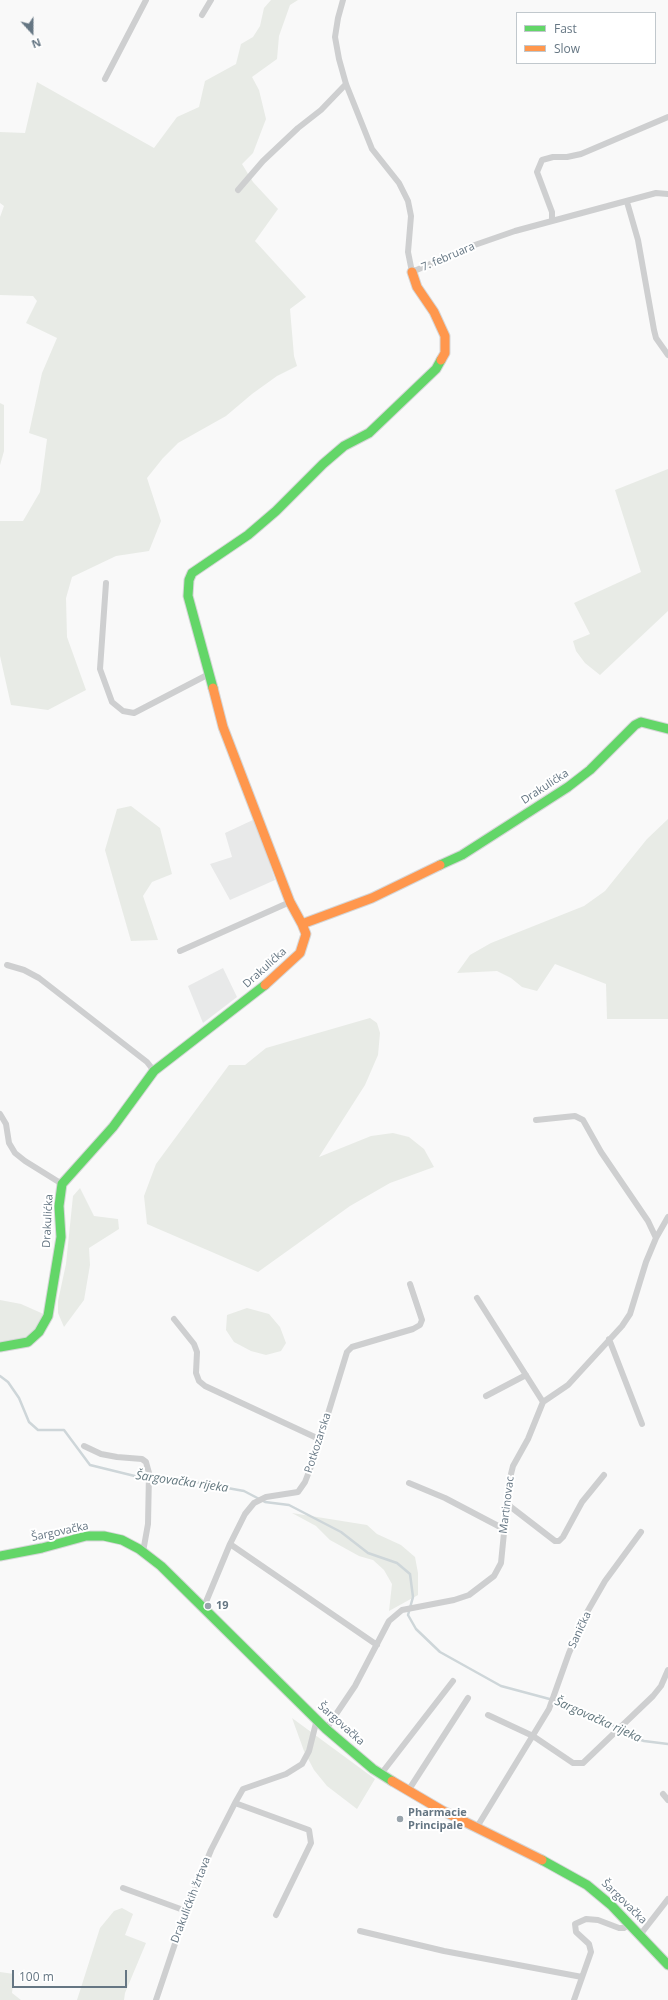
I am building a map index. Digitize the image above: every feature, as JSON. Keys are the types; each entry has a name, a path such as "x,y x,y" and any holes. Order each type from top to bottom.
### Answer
{"street":[{"path":"105,79 146,0"},
{"path":"202,15 211,0"},
{"name":"7. februara","path":"343,0 335,37 346,84 372,148 399,183 408,201 411,223 408,252 412,272 469,247 552,221 656,193 668,194"},
{"path":"238,190 263,161 298,128 321,110 346,84"},
{"path":"552,221 552,212 537,172 542,160 553,157 567,157 581,154 668,117"},
{"path":"626,202 638,240 656,338 668,355"},
{"path":"302,924 290,902 223,727 207,662 188,596 189,580 192,572 248,535 276,511 323,464 344,446 369,433 436,369 446,353 444,336 434,312 417,287 412,272"},
{"path":"106,583 100,670 112,702 123,711 134,713 209,674"},
{"name":"Drakulićka","path":"0,1347 28,1342 39,1332 48,1316 60,1237 59,1206 62,1184 114,1127 154,1071 252,996 300,953 306,934 302,924 372,898 462,855 568,787 590,770 635,725 641,722 668,729"},
{"path":"180,951 290,902"},
{"path":"7,965 24,970 39,978 147,1062 154,1071"},
{"path":"0,1114 6,1124 9,1143 15,1153 62,1184"},
{"path":"536,1120 575,1116 583,1120 601,1152 648,1221 656,1238"},
{"path":"477,1298 543,1402 568,1385 630,1314 646,1262 656,1238 668,1217"},
{"name":"Potkozarska","path":"203,1609 230,1544 245,1514 254,1503 266,1497 298,1492 305,1482 315,1456 347,1352 352,1347 413,1330 420,1325 422,1320 410,1284"},
{"path":"174,1319 196,1348 196,1373 198,1381 319,1439"},
{"path":"609,1339 642,1424"},
{"path":"486,1396 526,1375"},
{"name":"Martinovac","path":"326,1729 355,1686 389,1621 402,1610 416,1606 454,1600 469,1595 485,1585 494,1576 501,1563 509,1482 513,1466 528,1439 543,1402"},
{"path":"84,1446 109,1456 142,1459 146,1462 150,1483 148,1524 143,1552"},
{"path":"507,1504 555,1541 559,1541 582,1502 604,1475"},
{"path":"409,1483 445,1498 504,1529"},
{"name":"Sanička","path":"477,1827 549,1709 569,1653 586,1614 605,1581 641,1532"},
{"name":"Šargovačka","path":"0,1556 42,1548 86,1536 104,1536 122,1540 143,1552 161,1566 326,1729 381,1774 443,1811 550,1864 587,1885 599,1894 630,1924 668,1966"},
{"path":"230,1544 377,1645"},
{"path":"488,1715 533,1736 573,1763 578,1764 587,1760 622,1724 653,1696 661,1686 668,1670"},
{"path":"381,1774 453,1681"},
{"path":"408,1791 468,1698"},
{"name":"Drakulićkih žrtava","path":"156,2000 186,1911 210,1850 235,1803 243,1789 286,1774 302,1764 310,1751 316,1719"},
{"path":"663,1794 668,1800"},
{"path":"235,1803 309,1830 311,1843 276,1915"},
{"path":"123,1888 186,1911"},
{"path":"640,1935 668,1899"},
{"path":"574,2000 590,1956 590,1948 586,1940 576,1932 575,1924 586,1919 598,1920 619,1928 624,1928 630,1924"},
{"path":"360,1931 444,1951 582,1977"}],"shaded area":[{"path":"271,0 298,0 290,5 279,36 277,59 252,77 259,90 266,119 253,153 242,164 253,182 278,209 255,241 306,297 290,309 294,356 297,366 277,376 252,394 226,416 178,443 163,458 147,478 161,521 149,551 116,556 72,577 66,598 67,637 86,690 48,710 11,705 0,656 0,521 23,521 40,492 47,439 29,433 42,373 57,338 26,323 37,301 33,296 0,295 0,217 4,206 0,203 0,132 25,133 37,82 154,148 177,117 199,107 205,81 236,64 241,44 253,37 260,26 264,8"},
{"path":"0,403 4,405 4,451 0,465"},
{"path":"668,469 668,611 600,675 585,663 576,651 573,641 590,634 574,603 641,572 615,490"},
{"path":"131,806 160,828 172,874 152,882 143,896 158,940 131,941 105,850 117,809"},
{"path":"255,819 275,880 230,900 210,864 232,857 225,833"},
{"path":"668,819 668,1019 607,1019 606,984 555,964 537,991 522,987 511,978 497,971 457,973 470,955 491,943 584,906 605,891 647,839"},
{"path":"223,968 237,997 203,1023 188,986"},
{"path":"370,1018 377,1023 380,1033 378,1055 365,1085 319,1157 371,1136 393,1133 409,1137 424,1149 434,1167 390,1183 350,1206 258,1272 147,1224 144,1196 156,1164 229,1065 245,1065 266,1048"},
{"path":"80,1188 94,1216 118,1219 119,1229 89,1248 90,1265 84,1300 64,1327 58,1313 58,1301 66,1264 73,1196"},
{"path":"0,1300 21,1304 48,1316 28,1342 0,1345"},
{"path":"247,1308 269,1314 280,1327 286,1343 281,1351 266,1355 251,1351 234,1342 226,1330 227,1315"},
{"path":"292,1513 367,1525 377,1534 401,1545 415,1557 418,1573 418,1595 389,1611 392,1584 384,1570 373,1560 359,1556 330,1540 316,1526"},
{"path":"292,1718 375,1779 357,1809 327,1786 314,1770 304,1751"},
{"path":"122,1908 133,1914 125,1935 146,1943 125,1993 124,2000 77,2000 100,1928 114,1911"},
{"path":"0,1972 14,1974 12,1993 21,2000 0,2000"}],"waterway":[{"name":"Šargovačka rijeka","path":"0,1376 8,1382 19,1398 29,1422 38,1430 64,1430 90,1465 151,1480 194,1482 244,1491 265,1502 289,1505 341,1532 368,1553 397,1563 410,1574 413,1597 408,1615 416,1629 440,1652 501,1686 557,1701 587,1716 612,1725 632,1737 644,1741 668,1744"}],"traffic: fast":[{"path":"213,688 188,596 189,580 192,573 248,535 276,511 323,464 344,446 369,433 436,369 441,360"},
{"path":"440,865 462,855 568,787 590,770 635,725 641,722 668,729"},
{"path":"0,1347 28,1342 39,1332 48,1316 61,1237 59,1206 62,1184 113,1127 154,1071 265,985"},
{"path":"0,1556 42,1548 86,1536 104,1536 122,1540 139,1549 161,1566 326,1729 373,1769 392,1781"},
{"path":"542,1860 587,1885 611,1905 668,1965"}],"traffic: slow":[{"path":"412,272 417,287 434,312 445,336 445,353 441,360"},
{"path":"213,688 223,727 290,902 302,924"},
{"path":"265,985 300,953 306,934 302,924 372,898 440,865"},
{"path":"392,1781 443,1811 542,1860"}],"place":[{"name":"19","path":"208,1606"},
{"name":"Pharmacie Principale","path":"400,1819"}]}
